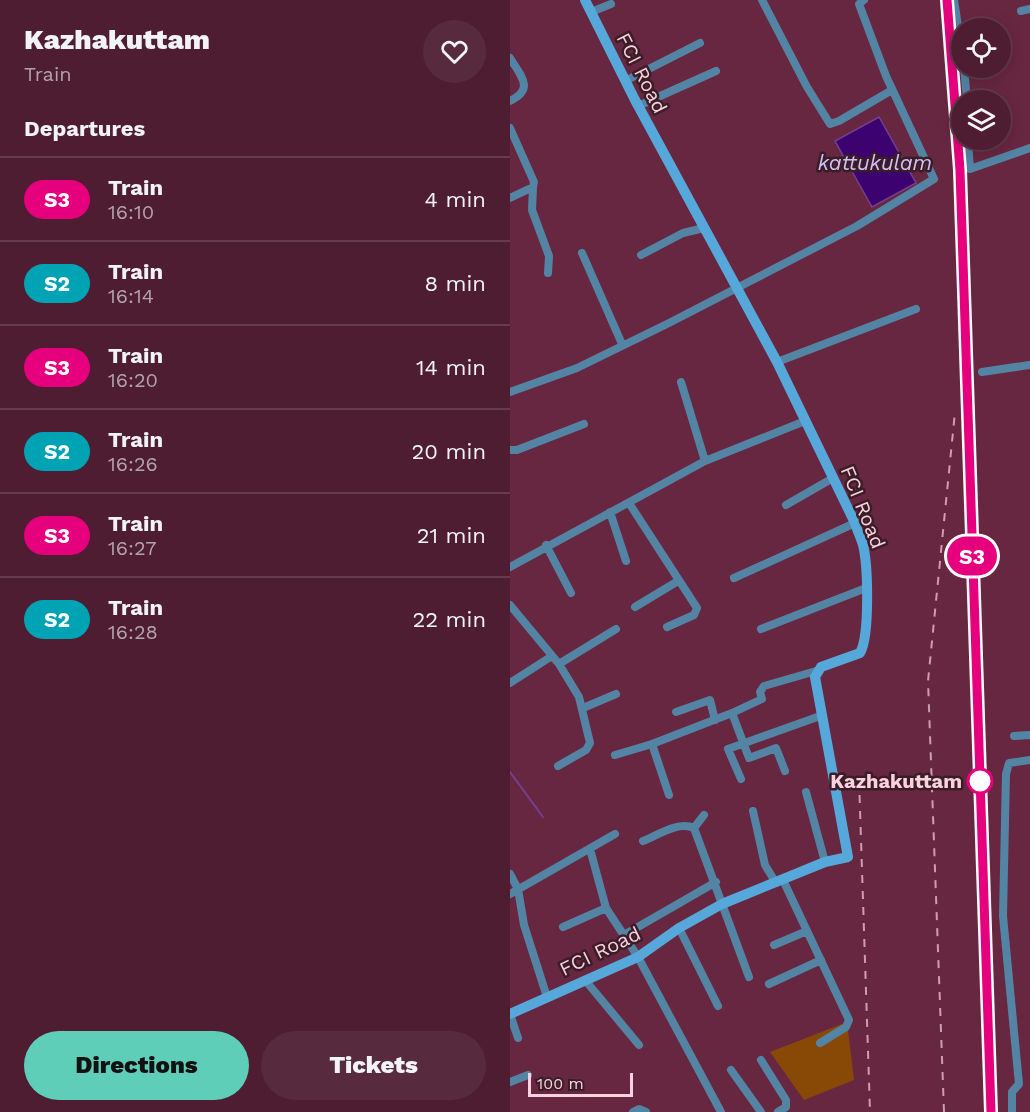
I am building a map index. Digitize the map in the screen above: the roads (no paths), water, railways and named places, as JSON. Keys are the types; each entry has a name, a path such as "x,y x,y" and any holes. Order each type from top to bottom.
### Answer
{"street":[{"name":"FCI Road","path":"510,1014 638,957 679,928 722,904 825,862 848,857 816,671 826,664 860,653 865,636 867,588 863,544 855,523 777,362 638,106 585,0"},
{"path":"762,0 807,87 830,124 892,90"},
{"path":"954,0 957,18"},
{"path":"510,392 577,368 736,289 857,226 934,179 892,90 860,1"},
{"path":"591,12 611,4"},
{"path":"1021,11 1030,9"},
{"path":"625,81 700,43"},
{"path":"510,58 524,83 524,90 521,96 510,101"},
{"path":"638,106 717,70"},
{"path":"510,128 534,182 532,210 549,256 548,273"},
{"path":"969,150 970,169 1030,148"},
{"path":"510,198 533,187"},
{"path":"641,255 683,233 704,228"},
{"path":"582,253 622,344"},
{"path":"777,362 916,309"},
{"path":"982,372 1030,367"},
{"path":"681,382 705,461"},
{"path":"510,567 546,545 705,461 805,421"},
{"path":"510,450 517,450 584,424"},
{"path":"786,505 833,478"},
{"path":"628,503 697,612 667,627"},
{"path":"610,513 626,561"},
{"path":"734,578 855,523"},
{"path":"546,545 571,593"},
{"path":"635,607 678,581"},
{"path":"761,629 867,588"},
{"path":"510,605 559,664 573,686 582,708 590,735 590,745 558,766"},
{"path":"559,664 616,629"},
{"path":"510,683 552,656"},
{"path":"615,755 652,744 732,713 762,699 760,692 764,687 816,671"},
{"path":"582,708 616,694"},
{"path":"676,711 710,700 715,720"},
{"path":"732,713 749,758 776,748 785,771"},
{"path":"741,779 728,749 823,715"},
{"path":"1014,736 1030,735"},
{"path":"652,744 669,795"},
{"path":"1012,1112 1012,1092 1019,1084 1003,916 1006,767 1009,763 1030,760"},
{"path":"806,792 825,862"},
{"path":"753,811 765,865 780,881 807,931 849,1020 846,1027 820,1042"},
{"path":"694,828 704,815"},
{"path":"643,841 675,827 694,828 716,882 749,977"},
{"path":"514,891 615,834"},
{"path":"590,849 606,908 638,957 721,1112"},
{"path":"510,874 547,997"},
{"path":"624,934 716,882"},
{"path":"563,927 606,908"},
{"path":"679,928 718,1006"},
{"path":"774,945 807,931"},
{"path":"769,984 821,960"},
{"path":"585,980 639,1045"},
{"path":"510,1014 518,1038"},
{"path":"761,1060 786,1100 786,1107 778,1112"},
{"path":"731,1070 761,1112"},
{"path":"510,1082 528,1076"},
{"path":"633,1112 639,1109 645,1112"}],"water":[{"name":"kattukulam","path":"879,117 916,183 872,207 835,141"}],"waterway":[{"path":"510,772 543,817"}],"railway":[{"path":"947,0 960,170 991,1112"},
{"path":"944,1112 928,681 955,412"},
{"path":"859,779 870,1112"}],"train":[{"name":"S3","path":"947,0 960,170 991,1112"}],"place":[{"name":"Kazhakuttam","path":"980,781"}]}
